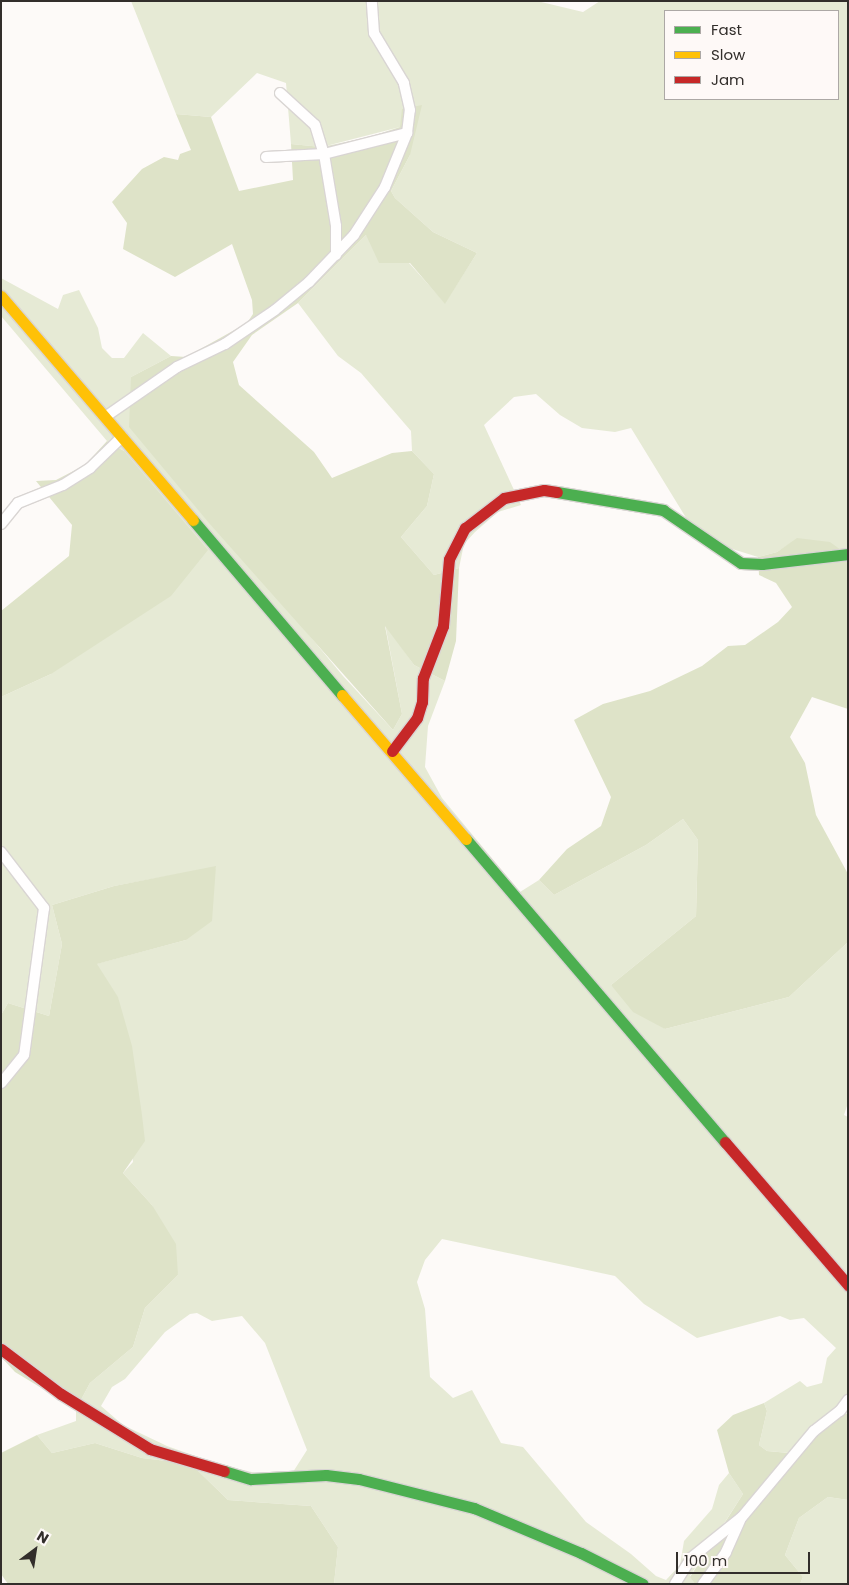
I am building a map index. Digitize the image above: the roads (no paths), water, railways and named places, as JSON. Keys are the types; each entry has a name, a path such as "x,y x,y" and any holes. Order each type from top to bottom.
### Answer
{"street":[{"path":"105,417 177,367 225,344 275,310 336,255 354,235 385,186 407,133 410,110 404,83 374,32 372,1"},
{"path":"280,93 315,125 324,154 336,226 336,255"},
{"path":"266,156 324,154 407,133"},
{"path":"1,296 848,1285"},
{"path":"1,524 18,503 63,486 90,468 122,438"},
{"path":"392,751 417,718 422,702 423,678 443,626 449,559 465,528 504,498 544,490 630,502 663,510 741,563 762,564 848,554"},
{"path":"1,852 41,900 44,908 24,1056 1,1083"},
{"path":"1,1349 61,1394 150,1449 251,1479 326,1475 359,1479 474,1508 581,1553 643,1584"},
{"path":"675,1584 691,1558 742,1517 814,1431 840,1411 848,1400"},
{"path":"704,1584 726,1552 742,1517"}]}
